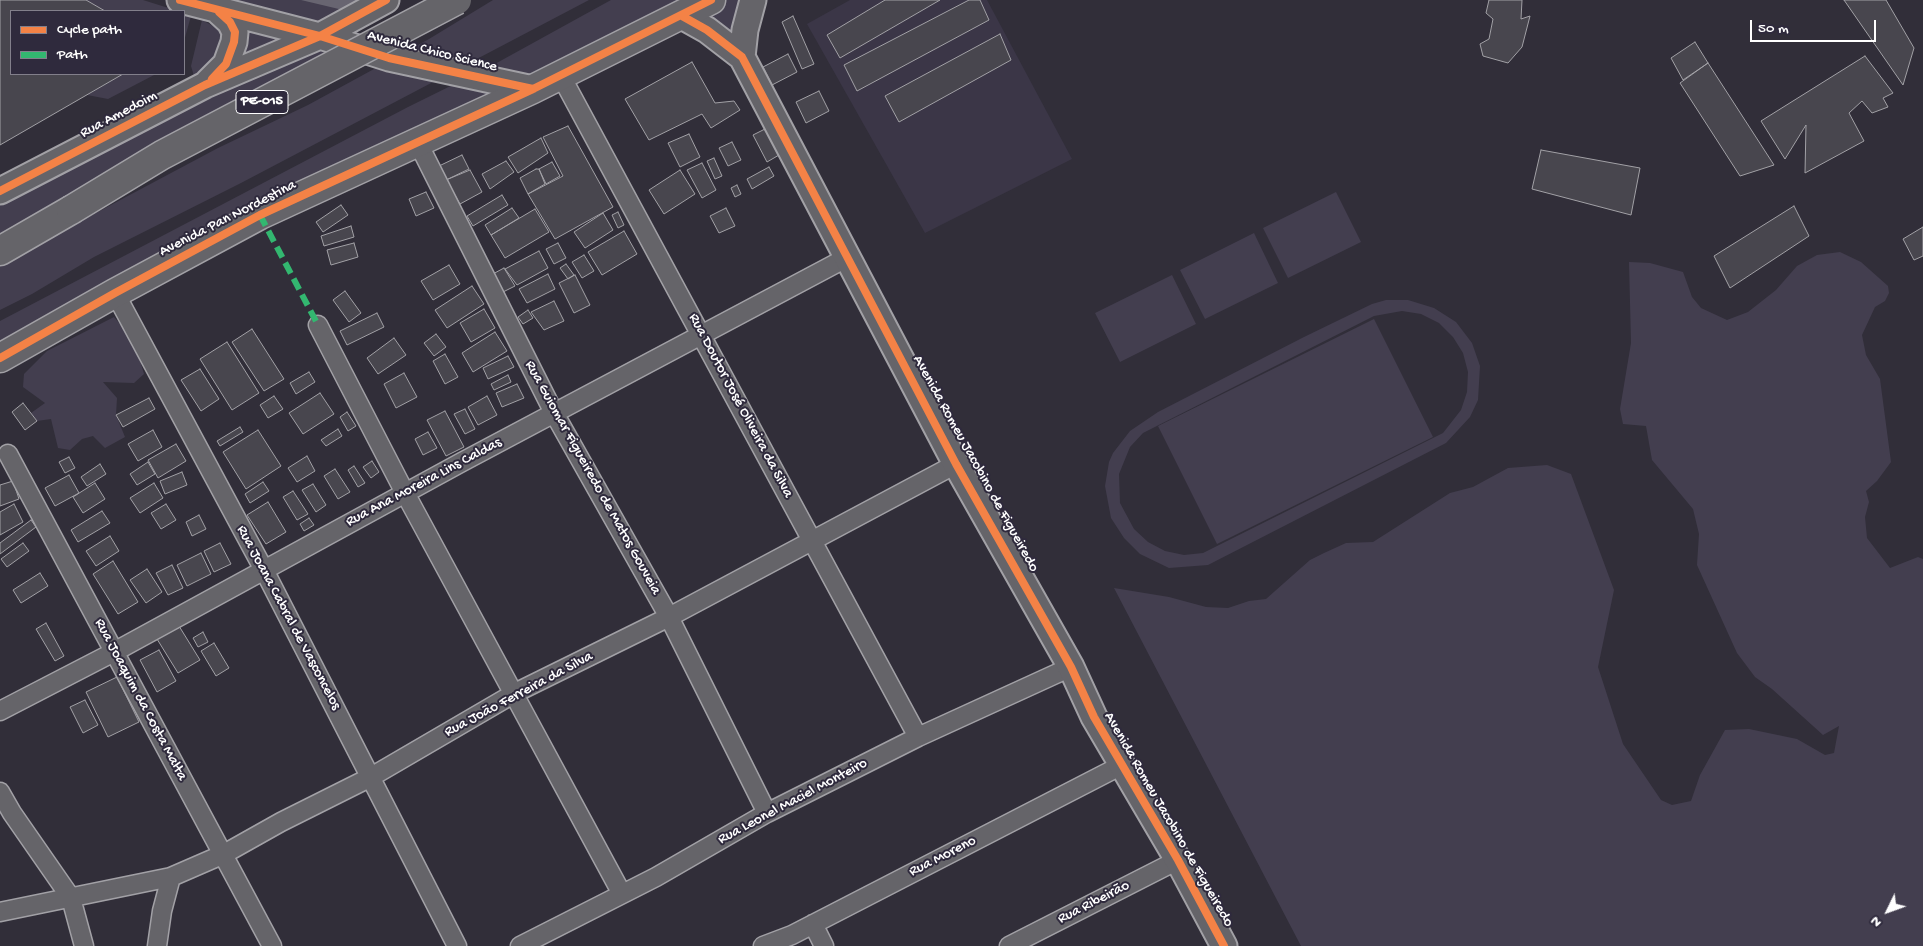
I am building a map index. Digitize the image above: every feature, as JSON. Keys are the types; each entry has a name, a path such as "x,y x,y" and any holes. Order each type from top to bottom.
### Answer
{"highway":[{"name":"PE-015","path":"0,251 162,155 457,0"},
{"name":"Avenida Pan Nordestina","path":"0,358 260,216 561,76 682,16 710,0"}],"street":[{"name":"Avenida Chico Science","path":"180,0 219,12 320,36 389,58 532,89"},
{"path":"742,56 745,30 753,0"},
{"path":"384,1 376,16 375,39 378,47 389,58"},
{"name":"Rua Amedoim","path":"0,191 205,85 320,36 384,1"},
{"path":"205,85 226,64 234,42 235,32 230,22 219,12"},
{"name":"Avenida Romeu Jacobino de Figueiredo","path":"682,16 706,30 742,56 760,94 956,464 1071,667 1094,717 1178,860 1224,946"},
{"name":"Rua Doutor José Oliveira da Silva","path":"561,76 918,737"},
{"name":"Rua Guiomar Figueiredo de Matos Gouveia","path":"418,143 554,414 669,617 767,813"},
{"name":"Rua Ana Moreira Lins Caldas","path":"0,711 114,652 405,493 848,257"},
{"name":"Rua Joana Cabral de Vasconcelos","path":"116,293 264,570 457,946"},
{"path":"318,325 405,493 622,894"},
{"name":"Rua Joaquim da Costa Malta","path":"8,454 272,946"},
{"name":"Rua João Ferreira da Silva","path":"0,912 171,877 224,854 281,822 371,777 514,693 669,617 956,464"},
{"name":"Rua Leonel Maciel Monteiro","path":"520,946 675,867 767,813 918,737 1071,667"},
{"name":"Rua Moreno","path":"763,946 813,924 1122,765"},
{"path":"0,792 12,813 71,898 84,946"},
{"name":"Rua Ribeirão","path":"1009,946 1178,860"},
{"path":"157,946 162,911 171,877"},
{"path":"813,924 824,946"}],"shaded area":[{"path":"86,0 143,0 175,10 103,10"},
{"path":"220,0 375,0 330,24 303,21"},
{"path":"301,0 358,0 343,10"},
{"path":"493,0 589,0 241,183 94,257 32,294 0,310 0,264 218,148 308,105 429,39"},
{"path":"611,0 690,0 0,348 0,321 408,107 493,65"},
{"path":"714,0 753,0 738,49 687,17"},
{"path":"850,0 987,0 1072,159 925,233 807,24"},
{"path":"185,13 191,16 185,37"},
{"path":"230,18 309,37 227,69"},
{"path":"202,20 228,34 212,68 194,76 191,66"},
{"path":"319,39 354,50 0,249 0,194"},
{"path":"121,75 154,75 108,99 87,95"},
{"path":"1336,192 1361,242 1288,278 1263,228"},
{"path":"1254,233 1278,283 1205,319 1180,270"},
{"path":"1840,252 1861,262 1888,286 1889,293 1885,301 1875,307 1862,335 1866,355 1880,379 1891,462 1877,481 1866,491 1869,502 1865,517 1867,538 1890,568 1918,557 1923,559 1923,946 1301,946 1114,588 1169,597 1206,607 1228,608 1249,601 1266,599 1310,560 1324,553 1346,543 1373,542 1450,493 1473,487 1508,468 1547,465 1571,474 1614,590 1598,667 1623,744 1661,800 1672,805 1691,801 1700,775 1725,730 1749,729 1797,739 1825,755 1834,753 1839,726 1823,735 1772,689 1755,677 1737,653 1697,565 1699,534 1693,509 1652,460 1646,426 1623,424 1620,409 1631,343 1629,262 1650,263 1683,272 1692,297 1701,308 1727,320 1748,312 1776,290 1797,266 1817,255"},
{"path":"1172,275 1196,324 1120,362 1095,313"},
{"path":"1386,300 1408,300 1434,308 1456,322 1472,343 1480,366 1478,400 1470,417 1446,443 1208,565 1169,568 1140,554 1124,538 1111,518 1105,486 1109,462 1113,453 1130,431 1158,412 1372,304","holes":["1402,311 1421,314 1439,323 1453,337 1463,353 1468,372 1467,392 1461,410 1443,433 1203,553 1184,555 1165,551 1148,542 1134,529 1120,503 1119,474 1130,447 1143,433 1374,316"]},
{"path":"114,317 126,331 137,350 144,374 134,383 103,382 117,398 116,415 125,437 105,448 93,436 82,439 70,450 58,448 51,419 37,421 31,413 45,403 23,387 24,374 47,351"},
{"path":"1374,319 1433,437 1217,544 1158,426"}],"building":[{"path":"0,0 86,0 103,10 10,10 10,75 121,75 0,145"},
{"path":"885,0 940,0 840,58 827,35"},
{"path":"969,0 980,0 989,20 857,91 844,65"},
{"path":"1489,0 1522,0 1521,19 1530,16 1522,47 1508,63 1483,56 1480,44 1489,39 1493,19 1486,13"},
{"path":"1844,0 1886,0 1914,48 1903,85"},
{"path":"793,16 814,64 802,69 782,22"},
{"path":"1000,34 1011,60 899,122 885,96"},
{"path":"1695,42 1708,63 1683,80 1671,58"},
{"path":"788,54 797,72 772,85 763,67"},
{"path":"1865,56 1893,93 1883,98 1888,107 1872,113 1862,101 1849,113 1864,141 1805,173 1806,125 1785,159 1761,121"},
{"path":"692,62 715,103 734,101 740,110 711,128 702,114 649,140 625,99"},
{"path":"1708,63 1774,165 1740,176 1680,83"},
{"path":"819,91 829,111 806,123 796,102"},
{"path":"568,126 613,207 555,239 528,194 563,176 543,137"},
{"path":"765,129 779,155 767,162 753,135"},
{"path":"689,134 700,157 680,167 668,143"},
{"path":"541,138 548,153 518,173 508,157"},
{"path":"732,142 741,160 728,166 719,148"},
{"path":"1541,150 1640,168 1631,215 1532,189"},
{"path":"462,155 469,169 446,180 439,166"},
{"path":"714,158 722,176 715,179 707,161"},
{"path":"506,161 514,172 490,189 482,174"},
{"path":"552,162 560,176 546,184 539,169"},
{"path":"702,163 716,190 702,198 687,170"},
{"path":"769,167 774,176 752,189 747,179"},
{"path":"539,169 545,184 528,194 520,178"},
{"path":"470,170 482,192 460,204 446,180"},
{"path":"680,170 695,194 664,214 649,190"},
{"path":"737,185 741,194 735,197 731,188"},
{"path":"426,192 434,208 416,216 409,199"},
{"path":"502,195 508,205 473,226 467,216"},
{"path":"341,205 348,215 323,232 316,222"},
{"path":"1794,206 1809,236 1730,288 1714,256"},
{"path":"512,208 519,218 491,235 485,225"},
{"path":"726,208 735,226 719,233 710,216"},
{"path":"535,209 549,232 505,258 491,235"},
{"path":"618,212 624,225 618,228 612,215"},
{"path":"603,213 613,230 585,248 574,232"},
{"path":"351,226 354,237 324,246 321,236"},
{"path":"1923,227 1923,256 1914,260 1903,239"},
{"path":"624,231 637,254 602,275 588,252"},
{"path":"354,243 358,257 331,265 327,250"},
{"path":"558,243 566,258 554,264 546,249"},
{"path":"539,251 548,268 517,285 505,269"},
{"path":"584,255 594,271 582,278 572,262"},
{"path":"566,264 574,275 568,279 560,268"},
{"path":"449,265 460,284 433,300 421,281"},
{"path":"504,268 515,286 501,293 491,275"},
{"path":"548,274 555,289 527,303 519,289"},
{"path":"575,275 590,305 574,313 559,283"},
{"path":"472,286 484,304 447,328 435,310"},
{"path":"345,291 361,313 349,322 333,300"},
{"path":"554,301 564,321 544,330 531,312"},
{"path":"484,309 495,328 471,342 460,323"},
{"path":"528,310 533,318 523,324 518,317"},
{"path":"377,313 384,327 347,345 340,331"},
{"path":"252,329 284,379 264,391 232,342"},
{"path":"495,332 507,351 473,372 462,353"},
{"path":"436,334 446,347 434,356 424,343"},
{"path":"394,338 406,355 378,374 367,358"},
{"path":"227,342 259,393 232,410 200,359"},
{"path":"445,354 458,377 445,384 433,361"},
{"path":"508,356 514,367 488,379 483,368"},
{"path":"200,369 219,399 201,411 181,380"},
{"path":"309,372 315,382 296,394 290,383"},
{"path":"404,373 417,397 396,408 384,384"},
{"path":"508,375 511,382 494,390 491,384"},
{"path":"517,384 524,398 502,407 496,393"},
{"path":"320,393 334,414 303,434 289,413"},
{"path":"274,396 283,409 268,418 260,405"},
{"path":"487,396 497,415 478,425 468,407"},
{"path":"149,398 155,409 123,427 116,415"},
{"path":"23,403 37,421 25,430 12,412"},
{"path":"465,409 475,429 465,434 454,414"},
{"path":"445,411 464,447 446,456 427,420"},
{"path":"347,412 356,426 348,431 340,417"},
{"path":"240,427 243,432 220,446 217,441"},
{"path":"338,429 342,436 326,446 321,440"},
{"path":"153,430 162,447 138,461 128,444"},
{"path":"258,430 281,466 246,489 223,452"},
{"path":"428,432 437,448 423,455 415,439"},
{"path":"176,444 186,461 158,478 148,460"},
{"path":"307,456 315,471 297,482 288,468"},
{"path":"69,457 75,468 65,473 59,462"},
{"path":"372,461 379,472 371,478 363,467"},
{"path":"148,462 155,474 137,485 130,474"},
{"path":"100,464 106,474 87,486 81,477"},
{"path":"354,466 365,483 358,487 348,470"},
{"path":"335,469 350,492 338,499 324,476"},
{"path":"182,472 187,485 165,494 160,481"},
{"path":"69,475 79,493 55,506 45,488"},
{"path":"13,481 19,499 0,506 0,485"},
{"path":"263,482 269,491 250,503 245,494"},
{"path":"95,483 105,499 83,513 73,497"},
{"path":"154,483 163,498 140,513 130,498"},
{"path":"313,484 326,505 316,512 302,490"},
{"path":"293,491 308,514 297,520 283,497"},
{"path":"268,502 286,532 266,544 247,515"},
{"path":"14,504 23,522 0,535 0,512"},
{"path":"166,504 176,520 161,529 151,513"},
{"path":"102,511 110,523 78,542 71,530"},
{"path":"199,515 206,529 192,536 186,522"},
{"path":"309,518 314,525 304,531 300,524"},
{"path":"31,520 36,527 0,554 0,543"},
{"path":"110,536 119,551 96,566 86,551"},
{"path":"23,543 29,551 7,567 1,559"},
{"path":"220,543 231,564 214,572 204,551"},
{"path":"201,553 211,574 187,586 177,565"},
{"path":"113,561 138,602 118,614 93,574"},
{"path":"172,565 183,588 168,595 156,573"},
{"path":"147,569 162,592 146,603 130,580"},
{"path":"40,573 48,586 21,603 13,590"},
{"path":"46,623 64,656 55,661 36,629"},
{"path":"179,626 200,660 178,673 157,639"},
{"path":"203,632 208,642 198,647 193,638"},
{"path":"214,643 229,668 216,676 201,651"},
{"path":"159,650 176,681 157,692 140,660"},
{"path":"117,677 139,722 108,737 86,692"},
{"path":"85,700 98,725 83,733 70,707"}],"marked path":[{"path":"260,215 318,325"}],"cycle path":[{"path":"180,0 320,36 389,58 533,89"},
{"path":"0,191 205,85 320,36 386,0"},
{"path":"0,358 115,293 260,215 533,89 711,0"},
{"path":"212,79 226,64 234,42 235,32 230,22 219,12"},
{"path":"682,16 707,30 742,57 956,464 1071,667 1094,717 1178,860 1224,946"}]}
